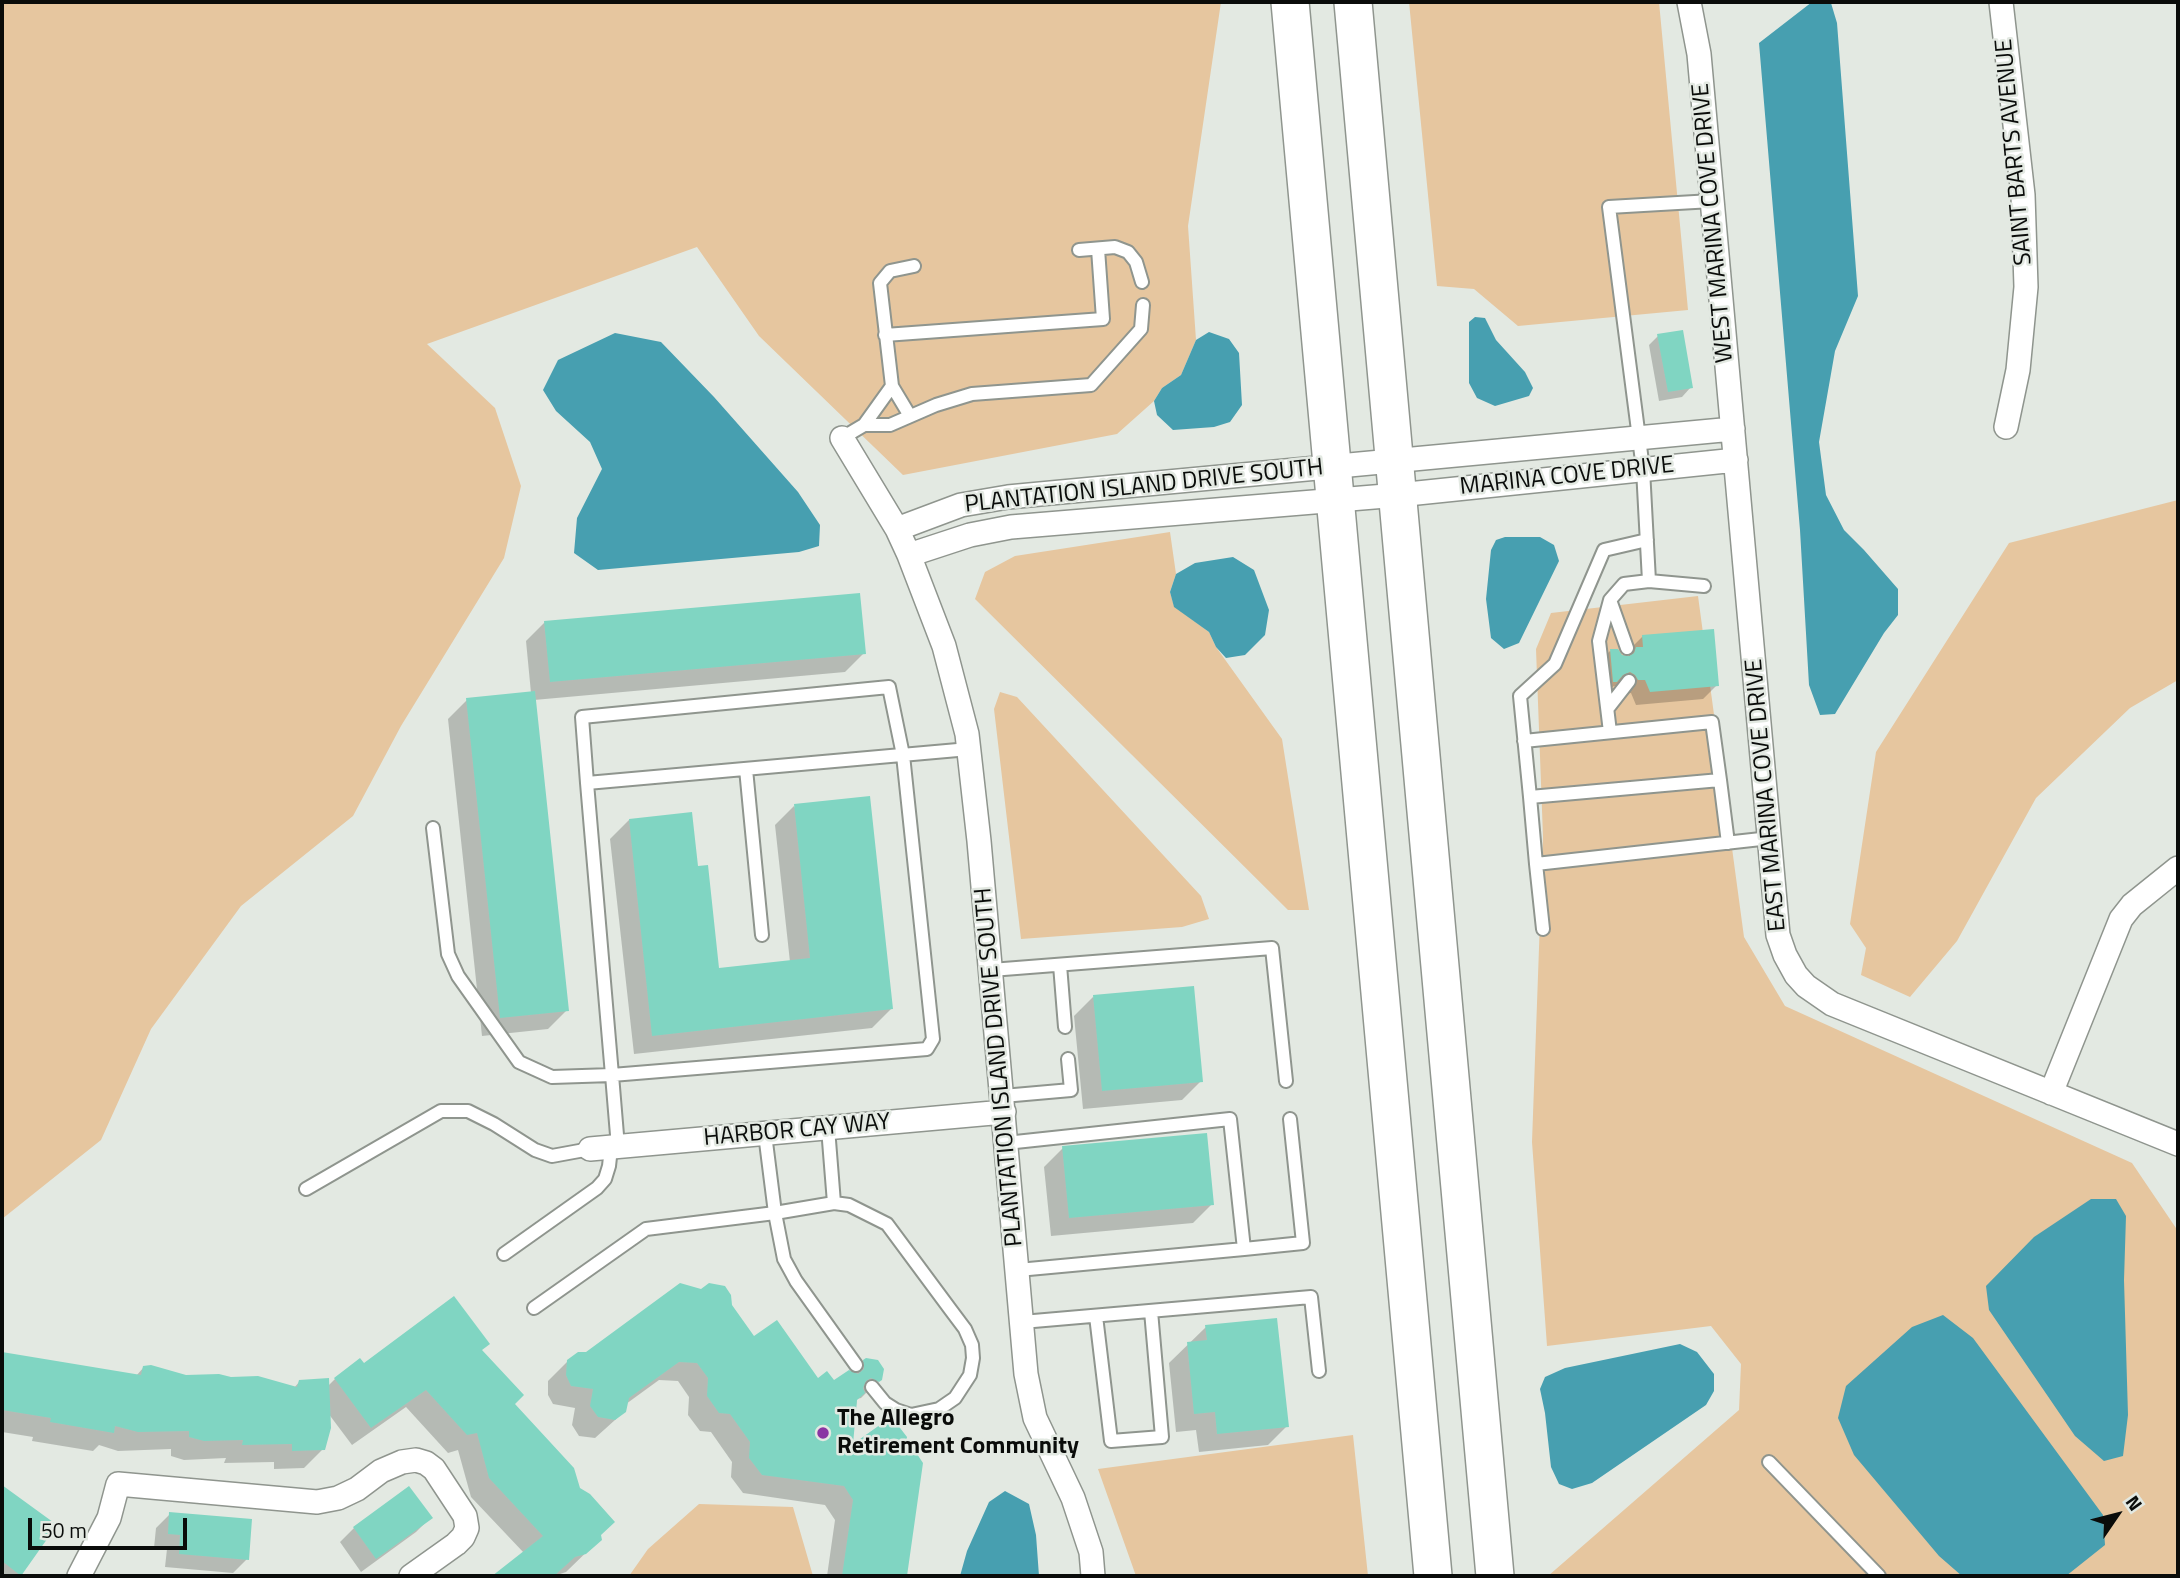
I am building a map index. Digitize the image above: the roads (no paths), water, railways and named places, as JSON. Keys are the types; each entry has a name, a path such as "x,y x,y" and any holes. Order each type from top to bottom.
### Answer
{"main road":[{"path":"1290,2 1433,1576"},
{"path":"1353,2 1495,1576"}],"street":[{"name":"WEST MARINA COVE DRIVE","path":"1689,2 1699,54 1735,444"},
{"name":"SAINT BARTS AVENUE","path":"2001,2 2023,195 2026,286 2018,370 2006,427"},
{"name":"PLANTATION ISLAND DRIVE SOUTH","path":"842,438 897,529 909,555 944,646 967,734 991,970 1026,1374 1035,1418 1073,1498 1091,1552 1093,1576"},
{"name":"MARINA COVE DRIVE","path":"1396,478 1639,438 1735,444"},
{"name":"MARINA COVE DRIVE","path":"1396,478 1643,469 1735,444"},
{"name":"EAST MARINA COVE DRIVE","path":"1735,444 1778,934 1791,965 1812,992 1832,1004 2178,1144"},
{"name":"PLANTATION ISLAND DRIVE SOUTH","path":"909,555 970,535 1011,527 1396,478"},
{"name":"PLANTATION ISLAND DRIVE SOUTH","path":"897,529 961,505 1008,497 1334,484 1396,478"},
{"path":"2051,1093 2121,919 2132,905 2178,868"},
{"name":"HARBOR CAY WAY","path":"606,1148 828,1128 1003,1104"},
{"path":"79,1576 109,1518 118,1484 317,1502 338,1498 357,1489 381,1471 416,1460 434,1469 465,1516 467,1528 456,1544 411,1576"}],"lane":[{"path":"1648,581 1643,469 1609,207 1712,201"},
{"path":"1079,250 1115,247 1128,252 1136,262 1142,282"},
{"path":"886,335 1103,319 1098,249"},
{"path":"910,416 891,386 880,283 890,271 914,266"},
{"path":"864,425 890,425 936,405 972,394 1091,385 1141,329 1143,305"},
{"path":"842,438 864,425 891,386"},
{"path":"1543,929 1520,696 1555,664 1604,550 1647,540"},
{"path":"1610,732 1598,642 1610,600 1624,584 1648,581 1704,586"},
{"path":"1610,600 1627,648"},
{"path":"1608,708 1629,681"},
{"path":"433,828 448,954 458,976 519,1062 552,1077 612,1075 927,1049 933,1039 903,755 889,687 582,717 612,1075 606,1148 610,1166 605,1179 597,1188 504,1254"},
{"path":"1524,741 1712,722 1728,843"},
{"path":"587,783 969,749"},
{"path":"746,769 762,935"},
{"path":"1530,797 1720,780"},
{"path":"1536,864 1770,838"},
{"path":"991,970 1272,948 1286,1081"},
{"path":"1060,965 1065,1027"},
{"path":"1003,1104 1070,1090 1068,1059"},
{"path":"306,1189 441,1111 468,1111 535,1150 552,1156 606,1148"},
{"path":"1006,1143 1230,1119 1244,1249"},
{"path":"1018,1270 1303,1243 1290,1119"},
{"path":"828,1128 834,1203"},
{"path":"765,1133 784,1259 796,1281 856,1365"},
{"path":"534,1308 646,1229 834,1203 849,1205 887,1224 965,1329 974,1358 967,1382 955,1398 939,1409 911,1415 895,1410 885,1403 872,1387"},
{"path":"1022,1322 1311,1297 1320,1371"},
{"path":"1096,1316 1111,1441 1162,1437 1151,1311"},
{"path":"1769,1462 1879,1576"}],"water":[{"path":"1812,2 1831,3 1837,23 1858,296 1835,351 1819,442 1826,495 1844,530 1898,589 1898,615 1884,633 1835,714 1820,715 1809,685 1800,530 1759,43"},
{"path":"1475,317 1485,318 1496,340 1525,372 1533,388 1529,396 1495,406 1477,398 1469,383 1469,322"},
{"path":"1209,332 1229,339 1239,353 1242,405 1230,422 1214,427 1173,430 1157,415 1154,401 1162,388 1181,375 1196,340"},
{"path":"615,333 661,342 714,397 798,492 820,525 819,546 799,552 598,570 574,553 577,518 602,469 590,442 556,411 543,390 558,360"},
{"path":"1505,537 1540,537 1554,545 1559,561 1519,643 1504,649 1491,638 1486,599 1491,550 1496,540"},
{"path":"1233,557 1254,570 1269,610 1265,635 1245,655 1226,658 1216,647 1209,632 1174,607 1170,592 1176,574 1195,563"},
{"path":"2091,1199 2116,1199 2126,1216 2124,1280 2128,1415 2123,1456 2104,1461 2075,1436 1989,1310 1986,1286 2034,1237"},
{"path":"1943,1315 1973,1338 2103,1515 2105,1545 2066,1576 1962,1576 1939,1556 1854,1455 1838,1418 1846,1386 1912,1327"},
{"path":"1680,1344 1697,1352 1714,1374 1714,1391 1706,1405 1592,1483 1572,1489 1559,1484 1551,1467 1540,1389 1545,1377 1565,1368"},
{"path":"1005,1491 1029,1504 1036,1535 1039,1576 960,1576 967,1551 989,1502"}],"place":[{"name":"The Allegro Retirement Community","path":"823,1433"}]}
